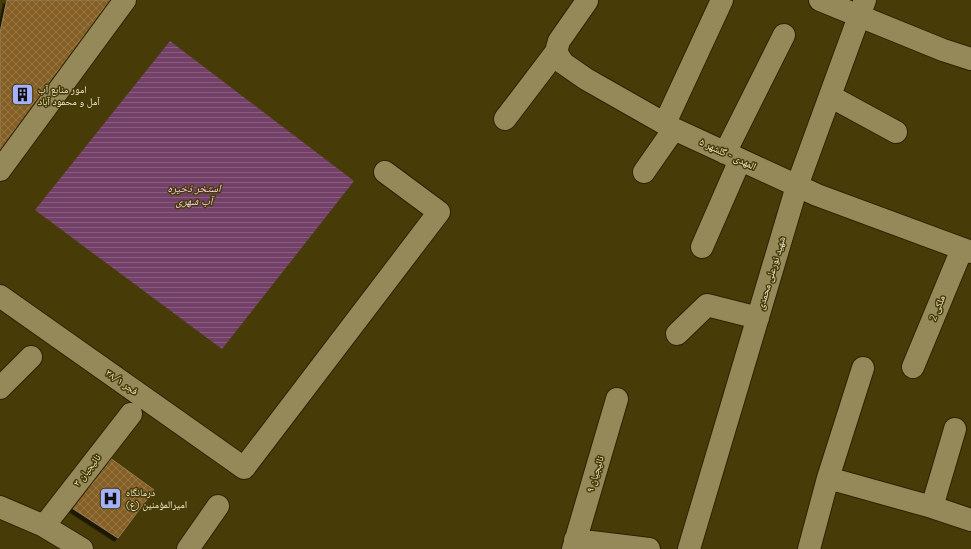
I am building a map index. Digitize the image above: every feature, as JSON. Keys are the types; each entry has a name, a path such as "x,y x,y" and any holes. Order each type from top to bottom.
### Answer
{"street":[{"path":"0,170 125,0"},
{"path":"644,172 670,126 722,0"},
{"path":"820,0 862,8 943,50 971,59"},
{"path":"505,119 556,52 559,41 587,1"},
{"name":"شهید نورعلی محمدی","path":"689,549 797,186 862,8"},
{"path":"702,247 733,156 784,35"},
{"name":"المهدی - گلشهر ۵","path":"556,52 564,62 586,79 670,126 817,195 966,251"},
{"path":"830,96 896,132"},
{"name":"فجر ۳۸/۱","path":"0,296 244,468 439,212 385,172"},
{"name":"ملکی 2","path":"913,367 966,251"},
{"path":"677,334 707,305 758,318"},
{"path":"0,388 31,357"},
{"path":"809,549 828,478 863,368"},
{"name":"نائیجیان ۹","path":"574,544 617,399"},
{"name":"نائیجیان ۳","path":"44,526 131,414"},
{"path":"932,507 955,429"},
{"path":"828,478 932,507 971,520"},
{"path":"188,549 218,506"},
{"path":"1,509 44,526 82,549"},
{"path":"574,544 649,549"}],"water":[{"name":"استخر ذخیره آب شهری","path":"170,41 354,181 222,349 35,210"}],"building":[{"name":"امور منابع آب آمل و محمود آباد","path":"7,0 114,0 0,156 0,33"},
{"name":"درمانگاه امیرالمؤمنین (ع)","path":"106,455 154,490 118,538 69,506"}],"place":[{"name":"امور منابع آب آمل و محمود آباد","path":"23,95"},
{"name":"درمانگاه امیرالمؤمنین (ع)","path":"111,498"}]}
